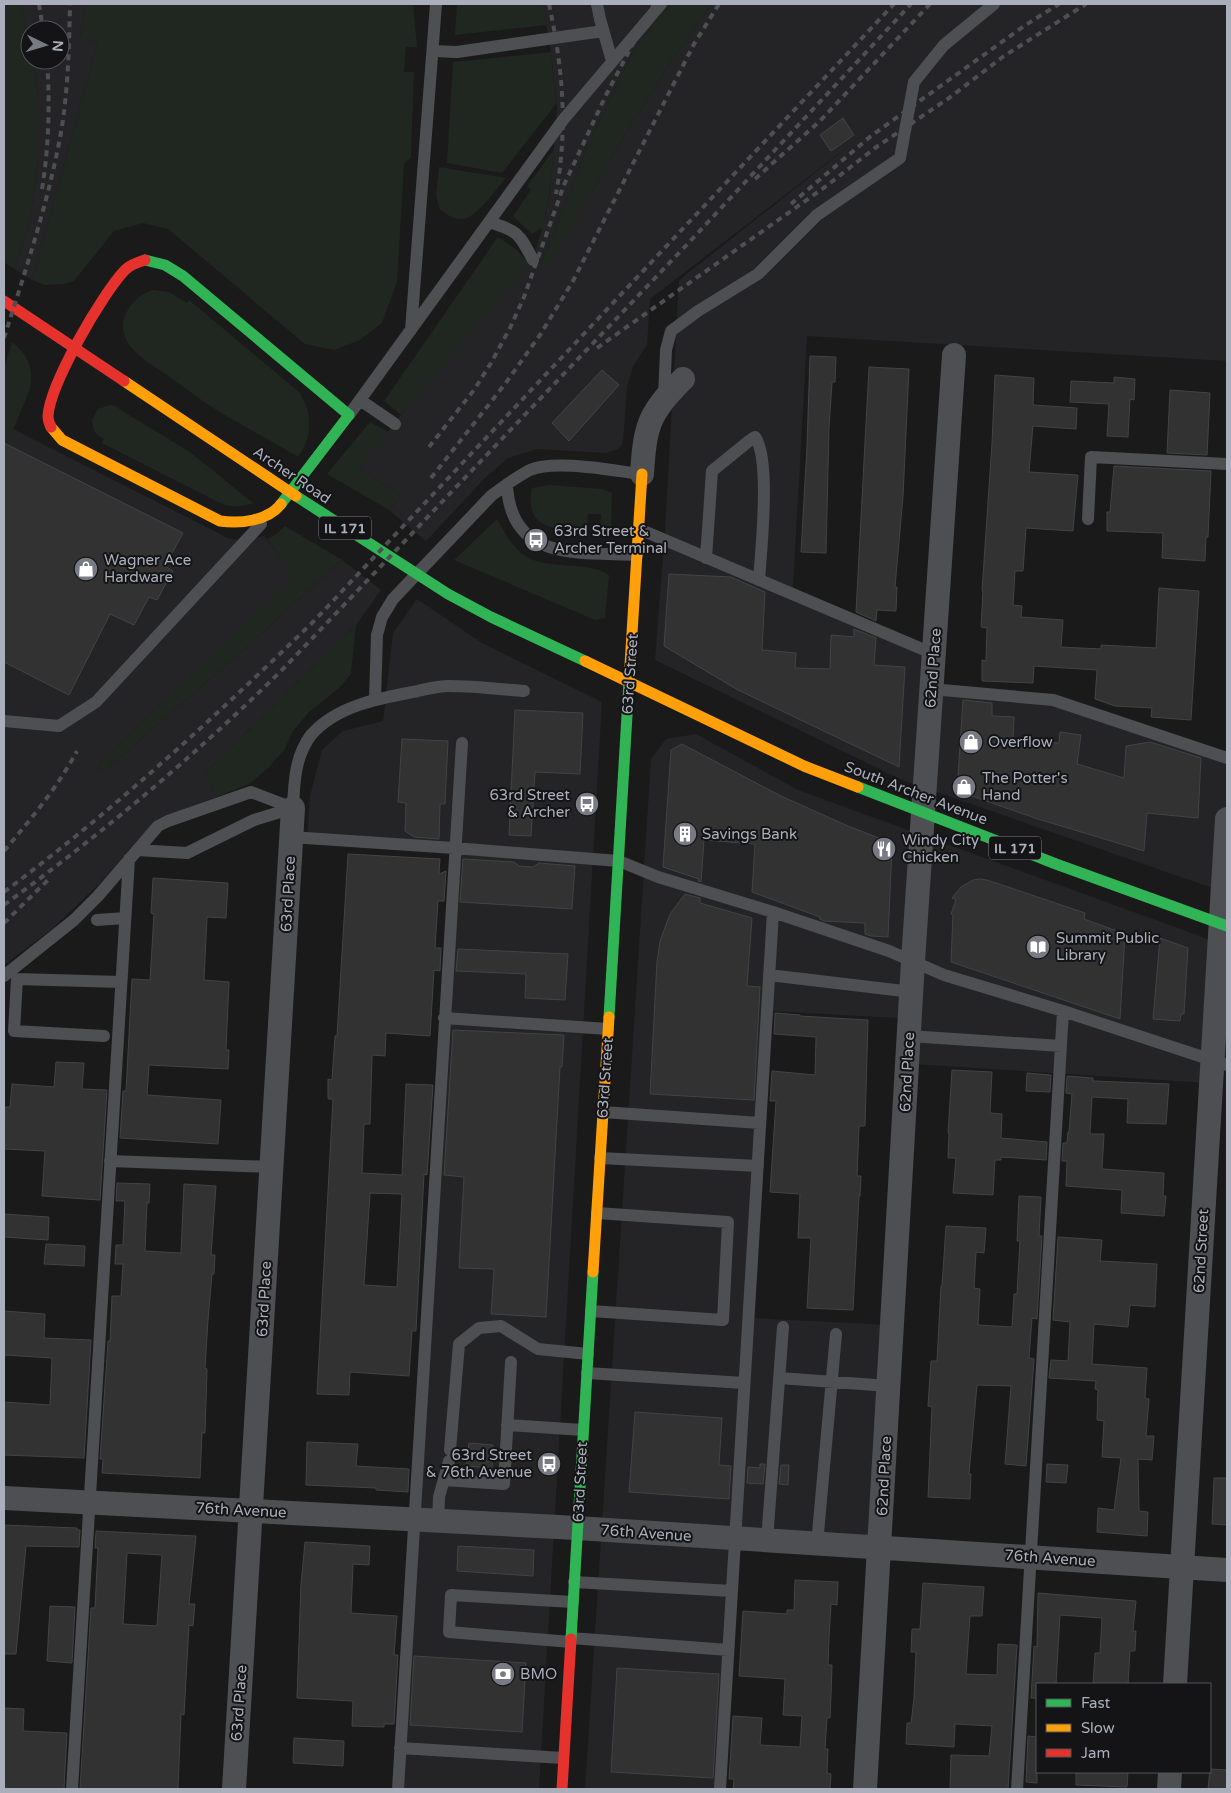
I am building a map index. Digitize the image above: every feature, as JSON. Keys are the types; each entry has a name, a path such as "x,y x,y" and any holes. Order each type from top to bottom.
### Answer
{"main road":[{"path":"145,260 156,260 168,265 349,415 284,502 269,514 247,522 233,523 220,521 62,440 52,431 48,418 56,385 74,348 113,284 125,270 136,262 145,260"},
{"name":"Archer Road","path":"4,301 355,535 448,594 491,617 629,682"},
{"name":"63rd Street","path":"562,1789 642,474"},
{"name":"South Archer Avenue","path":"629,682 775,753 1056,864 1224,925"}],"street":[{"name":"62nd Place","path":"865,1789 913,961 954,354"},
{"name":"63rd Street","path":"642,474 647,429 654,412 664,397 683,379"},
{"name":"63rd Place","path":"234,1789 293,808"},
{"name":"62nd Street","path":"1176,1683 1182,1567 1220,1062 1227,819"},
{"name":"76th Avenue","path":"4,1498 578,1528 1227,1570"},
{"path":"1169,1789 1170,1773"}],"lane":[{"path":"411,330 436,4"},
{"path":"597,4 612,61"},
{"path":"349,415 563,120 661,4"},
{"path":"664,397 666,350 671,331 698,311 758,274 817,215 900,158 914,82 944,45 994,4"},
{"path":"433,51 456,52 603,31"},
{"path":"489,222 511,228 523,241 533,260"},
{"path":"360,400 395,424"},
{"path":"706,558 712,471 755,438 759,443 761,451 764,494 759,580"},
{"path":"1088,519 1091,457 1227,464"},
{"path":"375,699 377,636 382,617 393,599 491,496 531,470 553,466 642,474"},
{"path":"507,484 510,508 515,521 524,533 536,541 550,548 568,551 637,555"},
{"path":"4,721 59,726 96,702 269,514"},
{"path":"639,529 934,654"},
{"path":"293,808 295,775 300,757 311,736 325,723 345,711 375,699 446,686 524,691"},
{"path":"931,689 1053,700 1227,758"},
{"path":"398,1789 454,848 462,743"},
{"path":"4,976 74,920 98,896 158,826 252,792 293,808"},
{"path":"133,855 187,853 254,820 293,808"},
{"path":"291,837 619,861 658,878 773,912 890,951 944,975 1220,1062"},
{"path":"72,1789 125,918 133,855"},
{"path":"720,1789 773,912"},
{"path":"98,920 125,918"},
{"path":"769,975 912,992"},
{"path":"104,1036 14,1032 17,979 121,982"},
{"path":"1018,1789 1064,1012"},
{"path":"444,1018 608,1029"},
{"path":"909,1036 1062,1046"},
{"path":"603,1112 760,1123"},
{"path":"600,1158 758,1166"},
{"path":"110,1161 272,1167"},
{"path":"591,1311 723,1320 728,1222 597,1213"},
{"path":"438,1521 439,1497 450,1455 459,1344 479,1328 501,1326 538,1350 588,1354"},
{"path":"767,1540 783,1327"},
{"path":"817,1544 836,1334"},
{"path":"444,1480 504,1484 511,1362"},
{"path":"587,1373 744,1383"},
{"path":"779,1378 889,1386"},
{"path":"507,1425 584,1430"},
{"path":"574,1582 732,1592"},
{"path":"573,1602 451,1595 449,1632 728,1650"},
{"path":"400,1748 563,1758"}],"shaded area":[{"path":"4,4 20,4 24,20 20,20 20,70 34,70 38,98 38,160 30,220 14,269 4,262"},
{"path":"20,4 86,4 80,37 98,42 32,280 14,269 30,220 38,160 38,98 34,70 70,70 70,20 24,20"},
{"path":"86,4 413,4 417,47 406,47 404,72 414,72 411,157 404,164 397,282 382,323 360,340 334,350 305,344 168,229 143,223 114,231 74,281 45,285 32,280 98,42 80,37"},
{"path":"457,4 542,4 547,25 455,35"},
{"path":"542,4 671,4 634,49 588,145 542,262 549,266 615,151 671,61 712,4 1227,4 1227,361 807,336 793,588 928,649 927,686 1056,694 1227,752 1227,893 902,780 655,660 665,531 679,280 872,128 650,299 647,345 633,366 627,386 623,443 618,449 606,453 537,449 508,458 485,478 426,541 389,510 401,496 359,468 401,415 533,260 550,191 557,109 550,44"},
{"path":"671,4 712,4 671,61 615,151 549,267 542,262 588,145 634,49"},
{"path":"551,52 556,104 502,173 447,163 453,62"},
{"path":"553,151 550,190 542,228 532,234 513,216 531,190 527,186"},
{"path":"439,167 506,178 474,214 463,219 457,219 440,210 436,195"},
{"path":"498,237 516,249 530,265 401,415 384,401"},
{"path":"153,290 169,292 187,303 189,300 299,392 304,400 309,416 309,433 298,457 212,407 148,362 131,347 123,330 126,313 137,299"},
{"path":"12,342 26,357 30,368 31,381 30,389 4,452 4,368"},
{"path":"110,405 115,406 190,452 253,503 235,506 218,502 102,443 104,439 98,436 92,420 98,409"},
{"path":"370,422 389,432 359,468 401,496 389,510 327,474"},
{"path":"13,429 228,538 241,541 264,536 296,576 97,765 104,771 242,651 342,560 381,590 356,625 205,773 217,797 156,820 99,884 52,929 4,965 4,452"},
{"path":"549,485 603,489 612,493 611,534 600,533 601,514 588,514 587,533 554,528 538,520 533,512 531,502 532,488"},
{"path":"497,519 512,544 527,557 547,563 592,568 609,575 605,618 595,620 454,560"},
{"path":"285,526 342,560 242,651 104,771 97,765 295,576 267,539"},
{"path":"417,599 482,643 602,702 539,1789 397,1789 454,848 307,838 310,796 322,750 343,731 383,721 393,633"},
{"path":"356,625 351,674 340,687 309,712 293,731 284,750 268,768 251,783 217,797 205,773"},
{"path":"696,734 798,790 1227,946 1227,1064 1207,1083 912,1064 914,1019 771,1011 753,1318 888,1325 875,1552 737,1541 722,1789 585,1789 651,759 666,739"}],"building":[{"path":"843,118 854,135 831,151 820,135"},
{"path":"810,356 836,357 829,427 826,553 801,552"},
{"path":"869,367 909,369 903,496 895,587 897,587 896,611 877,610 876,621 856,612"},
{"path":"602,370 619,385 569,441 552,423"},
{"path":"995,375 1034,378 1033,405 1077,408 1076,429 1033,426 1029,472 1078,475 1073,531 1026,528 1023,571 1015,571 1013,605 1022,606 1021,617 1063,620 1061,647 1101,649 1101,645 1156,648 1159,588 1199,591 1191,720 1151,717 1152,708 1115,706 1095,699 1097,670 1034,666 1033,683 982,681 982,660 986,661 987,628 981,627 982,591"},
{"path":"1114,377 1135,379 1134,400 1130,399 1128,437 1107,436 1109,404 1070,402 1071,381 1114,383"},
{"path":"1170,390 1210,393 1207,455 1167,453"},
{"name":"Wagner Ace Hardware","path":"4,443 183,533 165,566 173,571 157,600 149,597 134,625 110,614 69,695 4,662"},
{"path":"1114,466 1211,471 1205,561 1162,558 1163,533 1107,531 1107,512 1110,512"},
{"path":"669,574 731,577 765,592 762,650 796,653 795,668 830,669 831,635 854,637 854,629 876,638 874,665 905,667 899,767 738,690 664,646"},
{"path":"963,700 992,703 992,716 1014,717 1013,740 1059,743 1060,732 1081,735 1077,764 1124,778 1126,746 1150,742 1201,758 1198,818 1147,813 1144,851 1038,819 957,791"},
{"path":"515,710 583,713 580,774 535,772 531,836 509,835"},
{"path":"402,739 448,741 445,804 440,804 439,839 414,837 405,831 406,803 398,802"},
{"path":"682,744 781,796 889,842 892,848 888,937 865,934 865,923 824,921 820,917 752,892 755,844 704,840 701,882 698,881 699,879 663,867 671,750"},
{"path":"348,854 440,859 439,874 446,871 444,901 438,901 435,948 441,948 440,971 434,970 430,1036 386,1033 385,1056 372,1055 370,1124 364,1124 362,1173 402,1175 406,1084 433,1085 427,1175 424,1174 416,1331 412,1331 409,1376 350,1372 349,1395 317,1394 333,1099 328,1099 328,1079 332,1080 335,1036 337,1036","holes":["370,1193 402,1194 397,1287 364,1285"]},
{"path":"463,859 514,862 519,866 533,867 539,863 575,866 572,909 460,902"},
{"path":"153,878 228,883 226,918 207,917 204,980 229,982 226,1050 229,1050 228,1069 149,1065 147,1095 221,1100 218,1144 120,1138 123,1091 126,1091 132,979 150,980 154,914 151,913"},
{"name":"Summit Public Library","path":"980,879 1085,913 1084,919 1125,934 1120,1019 951,962 953,915 951,914 956,900 952,898 961,887 973,880"},
{"path":"685,894 700,898 700,903 752,918 747,986 760,987 754,1100 650,1094 657,962 660,941 670,914"},
{"path":"1160,938 1188,948 1184,1014 1181,1014 1180,1021 1153,1019"},
{"path":"458,949 568,954 565,1000 525,998 526,974 456,971"},
{"path":"775,1013 868,1020 865,1126 859,1126 857,1176 861,1176 853,1310 807,1308 811,1238 798,1238 800,1194 770,1192 776,1101 770,1101 772,1071 815,1075 816,1037 774,1034"},
{"path":"453,1030 564,1035 562,1067 560,1067 546,1317 491,1314 494,1269 459,1268 464,1177 444,1175"},
{"path":"56,1062 84,1063 82,1089 107,1090 100,1200 42,1196 45,1151 4,1149 5,1107 10,1107 12,1084 54,1087"},
{"path":"952,1070 992,1072 990,1113 1002,1114 1001,1138 1047,1142 1046,1160 1001,1157 1001,1160 995,1160 993,1195 953,1193 956,1158 948,1158"},
{"path":"1027,1073 1051,1075 1050,1092 1026,1091"},
{"path":"1067,1076 1093,1078 1093,1081 1169,1084 1166,1124 1127,1123 1128,1099 1092,1097 1090,1134 1104,1134 1102,1169 1164,1173 1163,1196 1166,1196 1164,1216 1121,1213 1122,1190 1066,1186 1067,1161 1062,1161 1063,1143 1067,1143 1072,1094 1066,1093"},
{"path":"117,1183 150,1184 149,1203 147,1203 145,1251 181,1253 184,1184 216,1186 211,1255 215,1255 214,1274 212,1274 208,1320 205,1368 207,1369 205,1433 202,1433 200,1478 102,1473 103,1459 100,1459 112,1296 121,1296 123,1264 115,1264 116,1245 123,1245 125,1201 116,1201"},
{"path":"1019,1196 1041,1197 1039,1236 1042,1236 1037,1319 1032,1318 1029,1358 1034,1359 1026,1466 1005,1464 1011,1386 977,1385 969,1474 971,1474 970,1499 928,1497 932,1407 928,1406 931,1361 937,1361 946,1226 986,1228 984,1253 976,1252 974,1288 980,1289 978,1325 1012,1327 1014,1294 1017,1294 1020,1241 1017,1241"},
{"path":"4,1214 49,1217 48,1240 4,1237"},
{"path":"1058,1237 1102,1240 1100,1261 1157,1264 1155,1307 1130,1305 1128,1327 1094,1324 1092,1364 1147,1368 1145,1398 1149,1399 1146,1436 1154,1436 1152,1460 1138,1459 1139,1511 1148,1512 1147,1536 1097,1532 1098,1508 1114,1510 1121,1458 1102,1457 1104,1421 1097,1420 1098,1390 1095,1389 1096,1381 1049,1378 1051,1360 1068,1361 1070,1322 1053,1320"},
{"path":"46,1244 85,1246 84,1266 44,1264"},
{"path":"4,1311 45,1314 44,1338 91,1340 84,1458 4,1455 4,1402 50,1405 52,1358 4,1355"},
{"path":"635,1412 722,1418 719,1465 731,1466 729,1499 629,1492"},
{"path":"307,1442 358,1444 356,1466 409,1469 408,1492 376,1490 376,1488 306,1485"},
{"path":"469,1443 493,1445 492,1468 466,1466"},
{"path":"760,1464 765,1464 763,1484 747,1483 748,1467 760,1468"},
{"path":"1047,1464 1068,1465 1066,1483 1046,1482"},
{"path":"781,1465 789,1465 788,1485 779,1484"},
{"path":"1214,1478 1227,1478 1227,1525 1212,1524"},
{"path":"4,1525 77,1528 77,1530 80,1530 79,1547 26,1546 16,1654 4,1654"},
{"path":"96,1531 196,1536 189,1604 195,1604 193,1626 189,1625 184,1715 181,1714 178,1789 80,1789 91,1608 95,1608 98,1548 95,1548","holes":["127,1553 162,1555 157,1626 123,1624"]},
{"path":"305,1542 370,1546 369,1565 353,1564 351,1613 397,1616 394,1655 398,1655 394,1724 384,1724 384,1727 352,1726 353,1701 297,1698 301,1584"},
{"path":"458,1546 534,1550 533,1576 457,1571"},
{"path":"795,1580 838,1582 837,1605 831,1604 829,1638 828,1665 832,1665 831,1696 825,1749 828,1749 827,1773 831,1774 830,1789 733,1789 734,1779 729,1779 733,1716 762,1718 760,1745 800,1747 802,1716 783,1715 785,1679 739,1676 743,1611 787,1614 787,1610 794,1610"},
{"path":"923,1583 984,1587 982,1616 970,1616 966,1674 997,1675 998,1644 1017,1645 1008,1789 950,1789 951,1755 989,1756 992,1726 955,1724 954,1747 906,1744 907,1723 911,1723 914,1698 916,1652 911,1652 912,1629 920,1629"},
{"path":"1038,1593 1136,1601 1133,1631 1136,1631 1135,1651 1130,1651 1128,1683 1093,1683 1095,1653 1100,1653 1102,1618 1060,1615 1056,1683 1036,1683 1036,1698 1031,1698 1034,1646 1037,1647"},
{"path":"50,1606 75,1607 72,1663 47,1661"},
{"path":"414,1656 526,1663 522,1732 410,1725"},
{"path":"617,1668 719,1674 713,1778 611,1772"},
{"path":"4,1708 24,1709 23,1731 67,1733 64,1789 4,1789"},
{"path":"1028,1736 1036,1737 1037,1783 1026,1782"},
{"path":"294,1738 344,1741 343,1766 293,1763"},
{"path":"1211,1769 1227,1770 1227,1789 1208,1789"},
{"path":"1076,1773 1128,1773 1127,1787 1076,1785"}],"railway":[{"path":"39,4 41,20"},
{"path":"4,338 40,220 58,148 66,94 70,4"},
{"path":"549,4 561,75 563,122 560,170 556,194"},
{"path":"429,447 474,390 510,328 524,297 564,185 606,95 654,4"},
{"path":"431,478 505,384 540,335 573,281 694,44 719,4"},
{"path":"4,892 85,829 163,762 314,621 894,4"},
{"path":"4,905 77,850 148,792 284,668 695,236 911,4"},
{"path":"755,179 820,121 930,4"},
{"path":"791,204 871,136 1024,26 1059,4"},
{"path":"597,348 825,187 875,148 949,98 1004,56 1086,4"},
{"path":"42,189 48,124 47,70"},
{"path":"4,851 34,815 77,751"},
{"path":"4,923 48,880"}],"traffic: fast":[{"path":"145,260 165,265 183,276 349,415 281,504"},
{"path":"296,496 448,594 491,617 585,661"},
{"path":"609,1017 630,665"},
{"path":"858,787 1056,864 1227,926"},
{"path":"571,1639 593,1272"}],"traffic: slow":[{"path":"124,381 296,496"},
{"path":"51,427 62,440 220,521 236,522 261,518 281,504"},
{"path":"630,665 642,474"},
{"path":"585,661 804,766 858,787"},
{"path":"593,1272 609,1017"}],"traffic: jam":[{"path":"51,427 48,416 51,402 67,362 91,318 125,270 145,260"},
{"path":"4,301 124,381"},
{"path":"562,1789 571,1639"}],"place":[{"name":"63rd Street & Archer Terminal","path":"536,540"},
{"name":"Wagner Ace Hardware","path":"86,569"},
{"name":"Overflow","path":"971,742"},
{"name":"The Potter's Hand","path":"964,787"},
{"name":"63rd Street & Archer","path":"587,804"},
{"name":"Savings Bank","path":"685,834"},
{"name":"Windy City Chicken","path":"884,849"},
{"name":"Summit Public Library","path":"1038,947"},
{"name":"63rd Street & 76th Avenue","path":"549,1464"},
{"name":"BMO","path":"503,1674"}]}
